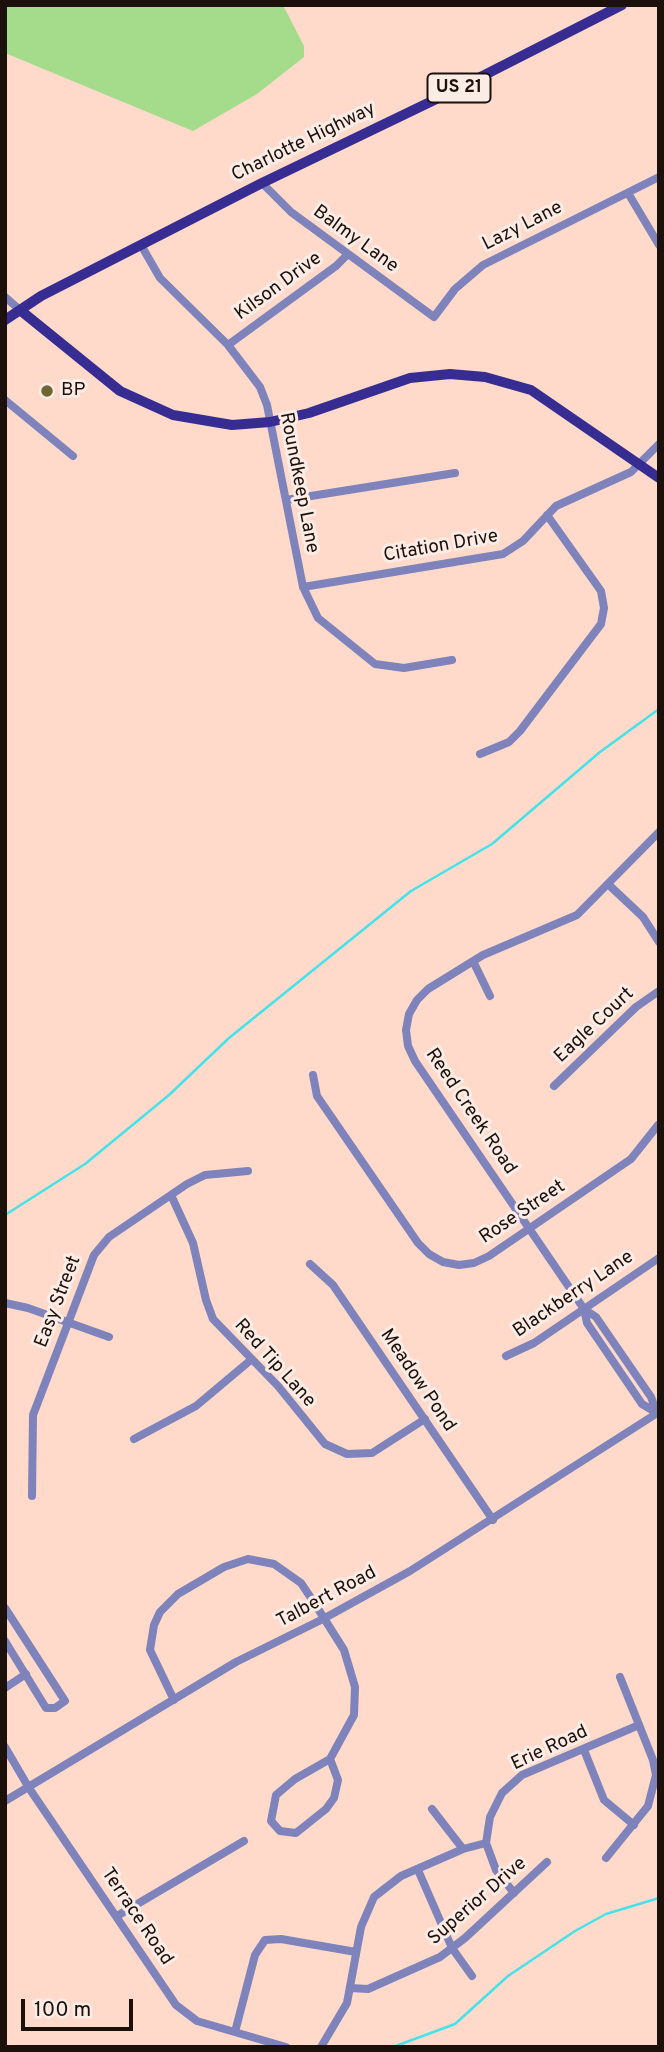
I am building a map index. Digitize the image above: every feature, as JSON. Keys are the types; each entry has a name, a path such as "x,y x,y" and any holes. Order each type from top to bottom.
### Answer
{"main road":[{"name":"Charlotte Highway","path":"5,320 141,245 262,183 453,91 622,5"},
{"path":"20,310 92,371 145,405 210,424 270,422 309,413 410,378 450,374 485,377 531,390 659,478"}],"street":[{"name":"Lazy Lane","path":"434,317 455,289 483,265 659,177"},
{"name":"Balmy Lane","path":"262,183 291,212 434,317"},
{"path":"628,193 659,244"},
{"name":"Roundkeep Lane","path":"141,245 151,266 173,293 228,345 260,387 270,422 303,587 318,618 375,664 404,667 452,660"},
{"name":"Kilson Drive","path":"228,345 336,266 348,254"},
{"path":"5,297 20,310"},
{"path":"5,400 73,456"},
{"name":"Citation Drive","path":"303,587 503,554 523,541 547,514 571,497 611,483 640,464 659,444"},
{"path":"286,500 455,473"},
{"path":"480,754 509,742 520,732 601,624 604,608 601,591 547,514"},
{"name":"Reed Creek Road","path":"658,1413 642,1404 587,1323 584,1309 408,1046 407,1022 416,1000 473,961 560,925 590,905 659,832"},
{"path":"609,885 643,917 659,942"},
{"path":"473,961 489,996"},
{"name":"Eagle Court","path":"554,1086 636,1007 659,990"},
{"name":"Rose Street","path":"313,1074 317,1096 429,1254 451,1264 474,1263 529,1228 631,1158 659,1125"},
{"name":"Easy Street","path":"32,1496 33,1415 94,1255 109,1237 205,1175 248,1171"},
{"name":"Red Tip Lane","path":"171,1195 193,1243 208,1308 221,1327 252,1359 314,1434 338,1452 356,1455 372,1453 425,1419"},
{"name":"Blackberry Lane","path":"506,1356 534,1343 659,1258"},
{"name":"Meadow Pond","path":"310,1264 333,1285 493,1520"},
{"path":"5,1303 67,1321 109,1337"},
{"path":"134,1439 196,1406 252,1359"},
{"name":"Talbert Road","path":"5,1801 236,1662 324,1619 493,1520 658,1413"},
{"path":"174,1700 151,1657 154,1625 173,1597 217,1570 248,1559 274,1563 301,1583 344,1650 355,1687 354,1715 330,1759 295,1779 276,1795 271,1821 280,1831 296,1833 326,1809 334,1798 338,1780 330,1759"},
{"path":"5,1608 65,1701 55,1708 46,1708 5,1641"},
{"path":"5,1688 26,1674"},
{"path":"606,1858 648,1805 656,1775 620,1677"},
{"name":"Erie Road","path":"486,1843 494,1805 510,1785 523,1775 639,1725"},
{"name":"Terrace Road","path":"5,1747 29,1788 176,2005 197,2021 286,2047"},
{"path":"584,1750 604,1800 634,1825"},
{"path":"432,1809 463,1849"},
{"path":"117,1916 244,1840"},
{"path":"321,2047 341,2014 350,1988 366,1911 374,1897 401,1876 463,1849 486,1843 496,1870 514,1893"},
{"name":"Superior Drive","path":"350,1988 368,1989 430,1963 452,1948 547,1862"},
{"path":"418,1870 452,1948 472,1976"},
{"path":"235,2032 255,1955 265,1940 281,1938 356,1952"}],"green space":[{"path":"5,5 283,5 304,46 304,57 257,94 193,131 5,53"}],"waterway":[{"path":"5,1215 85,1164 169,1095 229,1038 411,891 492,844 600,752 659,709"},
{"path":"393,2047 455,2024 508,1976 575,1931 606,1914 659,1898"}],"place":[{"name":"BP","path":"47,391"}]}
